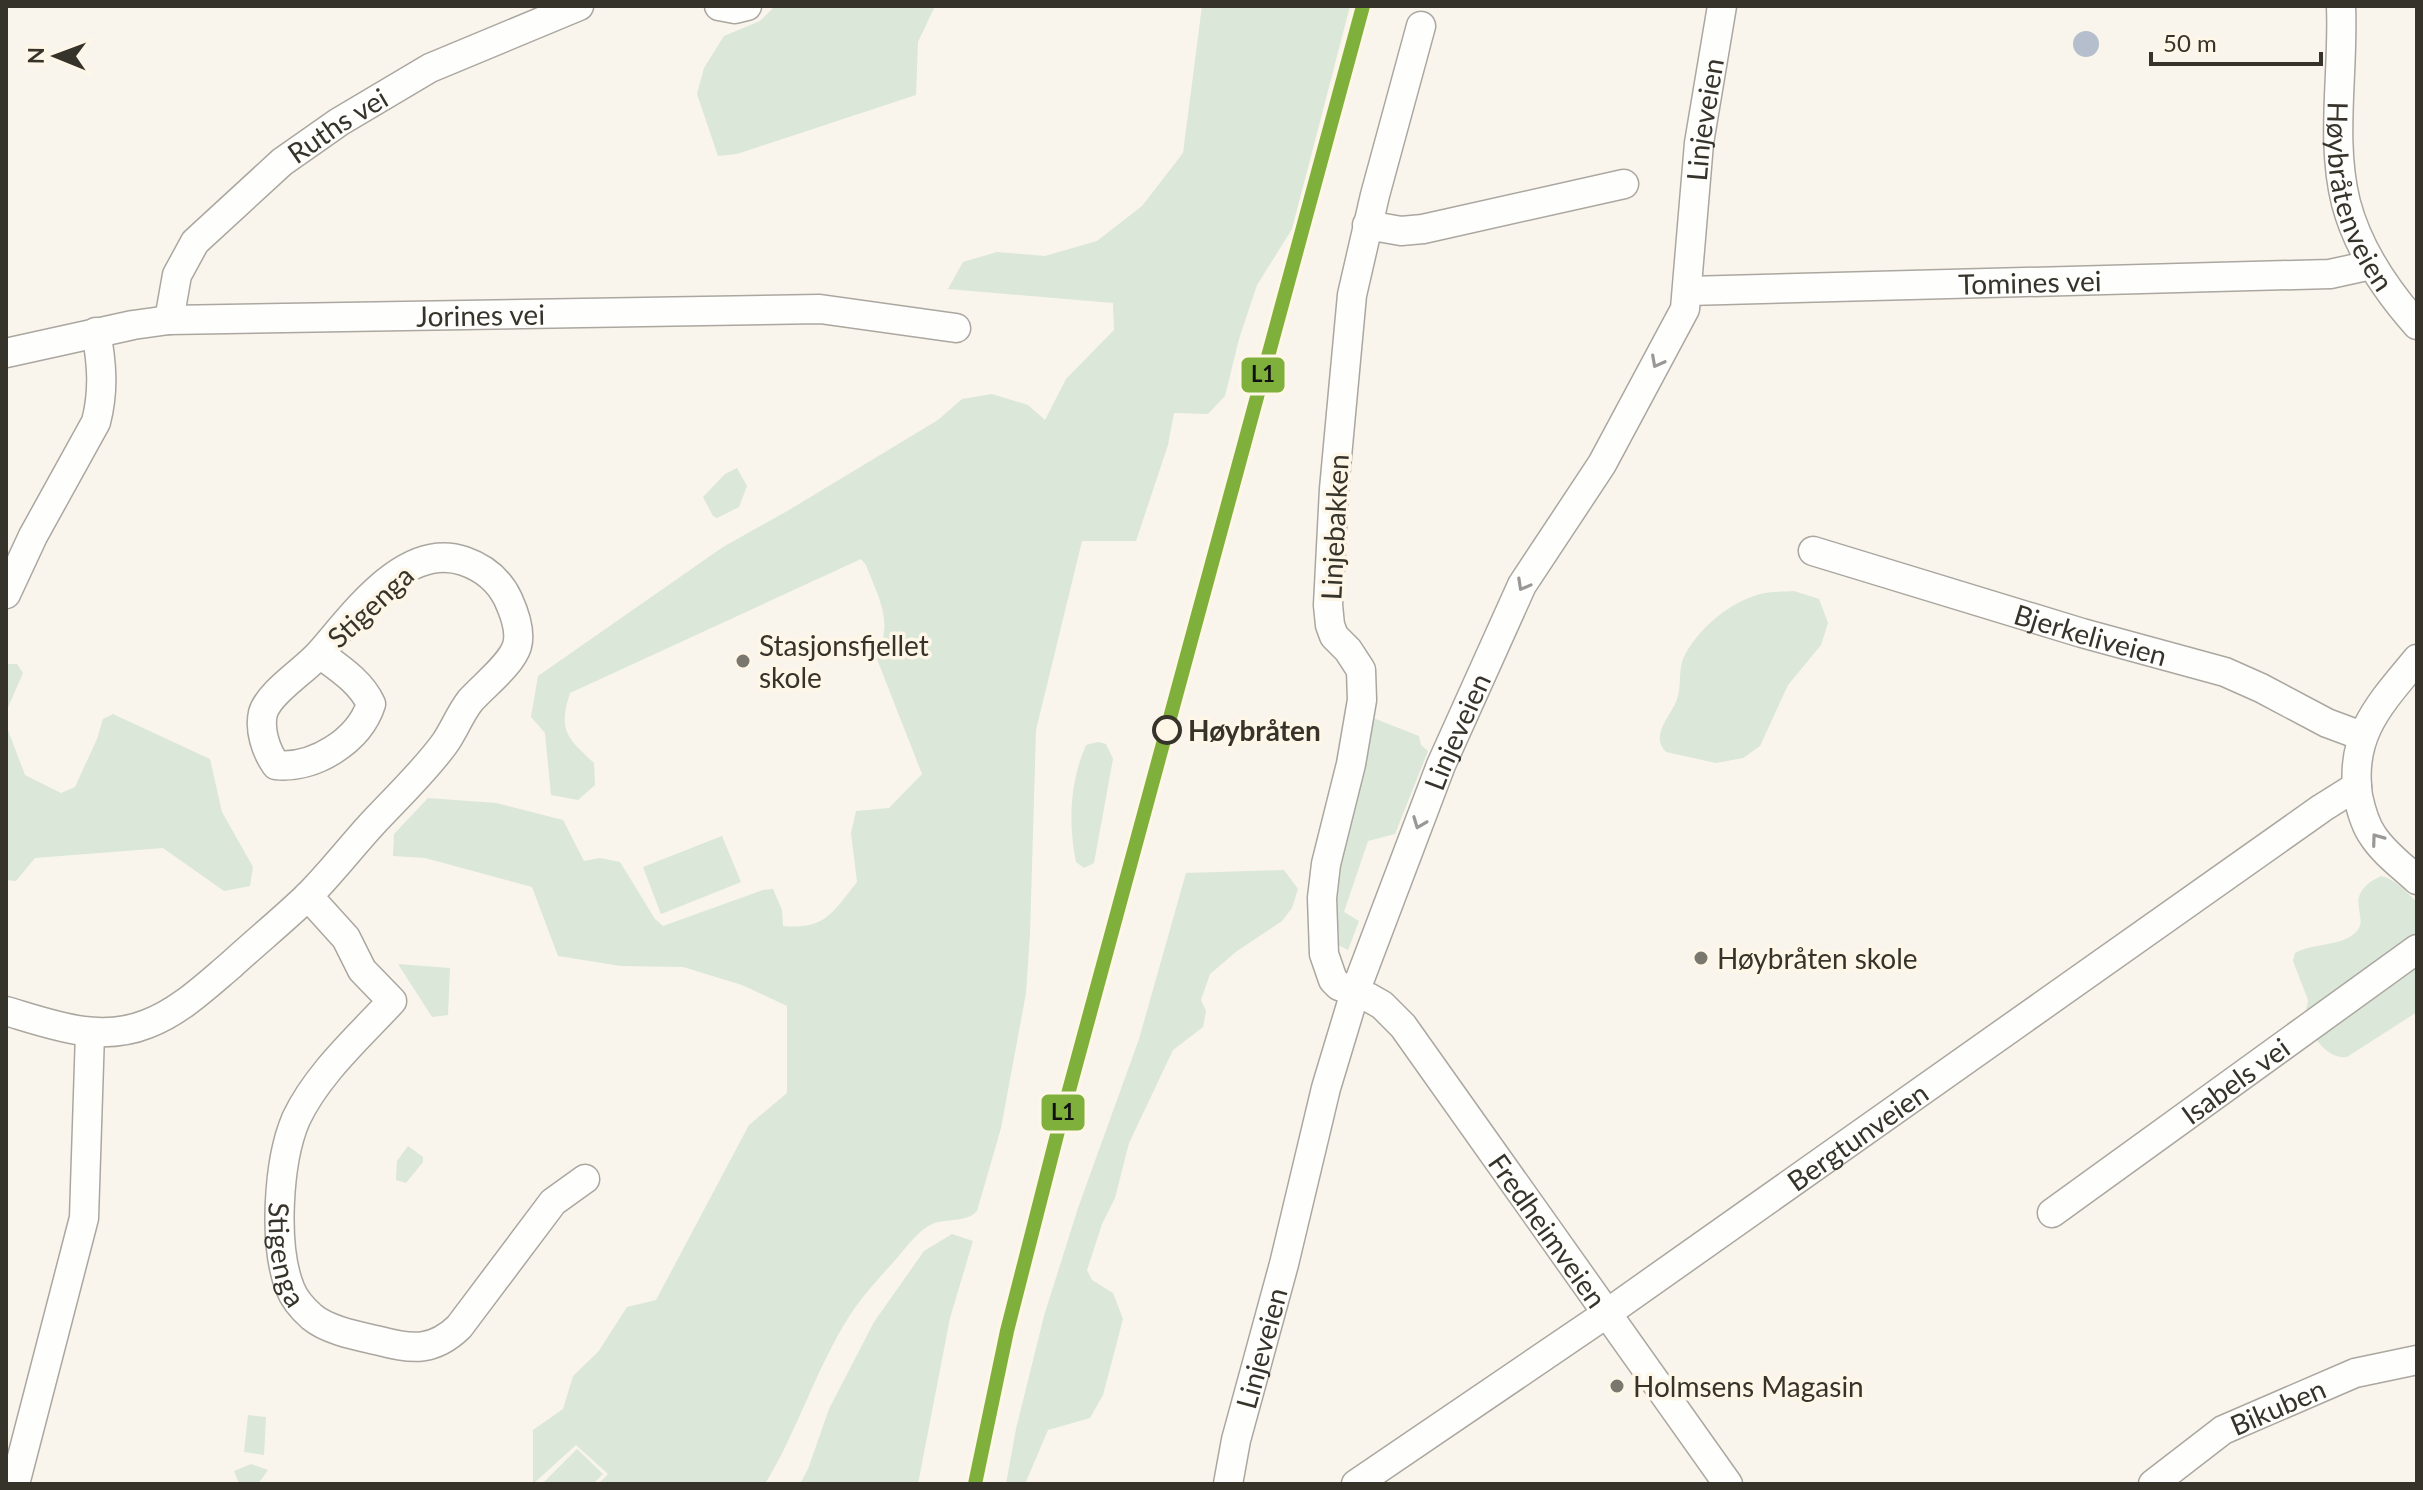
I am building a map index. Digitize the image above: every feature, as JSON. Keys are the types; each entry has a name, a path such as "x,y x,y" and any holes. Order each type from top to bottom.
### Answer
{"street":[{"name":"Ruths vei","path":"169,320 177,275 195,242 282,162 339,122 430,68 579,6"},
{"path":"719,6 735,9 747,6"},
{"name":"Linjeveien","path":"1228,1484 1236,1440 1284,1264 1326,1088 1355,992 1441,765 1522,585 1602,464 1685,309 1699,143 1722,6"},
{"name":"Høybråtenveien","path":"2341,6 2342,179 2352,224 2371,265 2416,321"},
{"name":"Linjebakken","path":"1355,992 1333,980 1324,954 1322,930 1326,864 1351,764 1362,700 1361,670 1334,636 1330,625 1328,605 1334,489 1352,295 1367,225 1421,26"},
{"path":"1367,225 1401,231 1423,229 1624,184"},
{"name":"Tomines vei","path":"1688,291 2330,274 2371,265"},
{"name":"Jorines vei","path":"6,353 96,332 169,320 820,309 956,328"},
{"path":"6,594 33,536 96,422 101,402 102,369 96,332"},
{"name":"Bjerkeliveien","path":"1813,551 2082,633 2225,672 2327,723 2362,736"},
{"name":"Stigenga","path":"6,1011 90,1033 126,1031 149,1024 173,1011 308,896 445,743 468,703 513,654 518,643 517,629 505,591 491,575 476,565 451,557 434,557 400,571 381,587 320,654"},
{"path":"2417,659 2382,702 2362,736 2356,770 2364,817 2373,836 2417,880"},
{"name":"Bergtunveien","path":"1356,1484 1606,1314 2357,786"},
{"name":"Stigenga","path":"308,896 346,938 362,970 392,1001 324,1075 296,1120 283,1175 282,1254 291,1291 307,1312 332,1327 387,1343 416,1347 444,1341 459,1327 553,1202 585,1179"},
{"name":"Isabels vei","path":"2052,1213 2417,949"},
{"name":"Fredheimveien","path":"1355,992 1382,1005 1403,1026 1728,1484"},
{"path":"15,1484 84,1218 90,1033"},
{"name":"Bikuben","path":"2153,1484 2223,1430 2355,1373 2417,1360"}],"green space":[{"path":"775,6 935,6 918,42 916,95 737,154 718,156 697,94 704,68 724,36 760,21"},
{"path":"1202,6 1350,6 1292,229 1257,285 1225,396 1208,414 1174,413 1168,445 1136,541 1082,541 1036,730 1026,993 1001,1128 977,1211 962,1219 938,1222 922,1230 861,1300 827,1356 765,1484 598,1484 608,1474 576,1445 533,1484 533,1430 563,1409 573,1376 598,1352 627,1307 656,1300 749,1125 787,1093 787,1006 742,985 683,967 621,966 558,956 532,887 425,858 393,856 394,834 428,798 496,803 563,820 584,861 600,858 620,862 655,919 663,926 773,889 782,910 783,926 819,922 834,910 857,882 851,833 856,811 889,808 922,774 875,654 884,632 884,621 875,587 861,559 570,693 565,716 567,733 594,763 595,785 578,800 551,795 545,733 531,717 538,676 723,547 938,420 962,399 992,394 1028,405 1045,420 1066,379 1114,330 1113,303 948,289 963,262 997,252 1045,256 1097,241 1142,206 1183,153"},
{"path":"737,468 747,486 739,507 717,518 703,497 725,474"},
{"path":"1794,591 1819,599 1828,623 1821,645 1788,685 1760,746 1743,758 1716,763 1666,752 1660,733 1678,697 1683,659 1696,638 1724,612 1746,599 1766,593"},
{"path":"6,664 17,664 23,673 6,712"},
{"path":"113,714 210,759 222,812 253,867 250,886 224,891 163,848 35,858 16,881 6,880 6,725 25,775 61,793 75,787 103,719"},
{"path":"1373,718 1419,736 1421,745 1428,751 1395,834 1368,841 1344,912 1359,921 1348,950 1336,944 1335,890 1344,837 1362,781 1361,768 1369,749"},
{"path":"1106,744 1113,759 1094,863 1084,868 1076,862 1072,802 1086,745"},
{"path":"722,836 741,882 661,914 643,867"},
{"path":"1284,870 1298,889 1292,908 1282,921 1237,951 1210,974 1201,1000 1206,1011 1203,1027 1173,1050 1129,1143 1115,1198 1102,1224 1087,1270 1092,1280 1113,1293 1123,1319 1103,1395 1090,1418 1048,1430 1025,1484 1006,1484 1044,1316 1078,1208 1139,1039 1186,873"},
{"path":"2381,876 2396,883 2417,902 2417,1012 2347,1057 2340,1057 2327,1051 2304,1023 2308,1000 2293,961 2295,953 2343,940 2355,933 2360,927 2361,892"},
{"path":"398,964 450,968 448,1015 432,1017"},
{"path":"408,1146 423,1157 423,1162 406,1183 396,1180 397,1161"},
{"path":"952,1234 973,1241 950,1318 918,1484 800,1484 829,1409 874,1322 924,1251"},
{"path":"248,1415 266,1417 264,1455 244,1452"},
{"path":"577,1449 603,1474 593,1484 542,1484"},
{"path":"251,1464 268,1470 258,1484 239,1484 234,1471"}],"water":[{"path":"2086,31 2095,35 2099,44 2095,53 2086,57 2077,53 2073,44 2077,35"}],"transit line":[{"name":"L1","path":"975,1484 1007,1331 1058,1131 1363,6"}],"place":[{"name":"Stasjonsfjellet skole","path":"743,661"},
{"name":"Høybråten","path":"1167,730"},
{"name":"Høybråten skole","path":"1701,958"},
{"name":"Holmsens Magasin","path":"1617,1386"}]}
